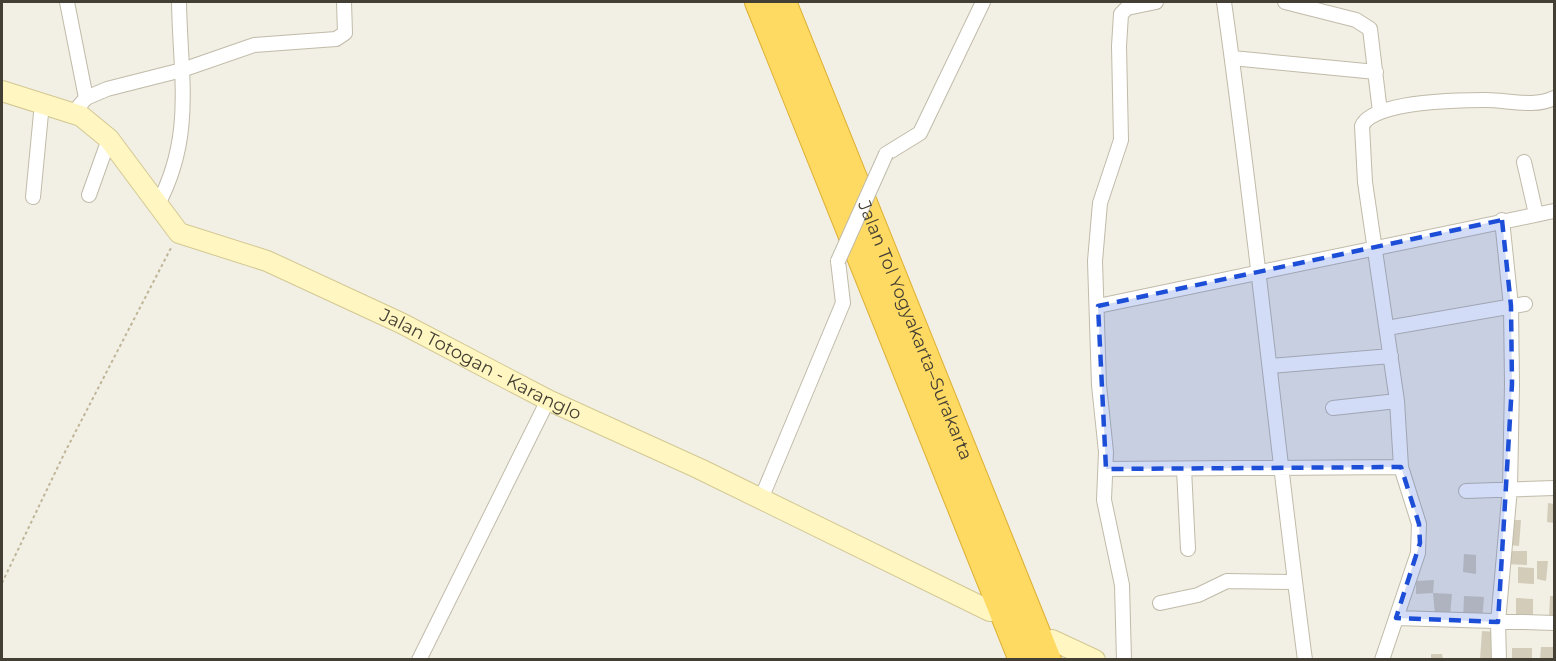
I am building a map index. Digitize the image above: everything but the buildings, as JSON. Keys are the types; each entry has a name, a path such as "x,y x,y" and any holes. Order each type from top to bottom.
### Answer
{"highway":[{"name":"Jalan Tol Yogyakarta–Surakarta","path":"758,2 1022,660"},
{"name":"Jalan Tol Yogyakarta–Surakarta","path":"783,2 1050,650"}],"main road":[{"path":"2,91 42,103 80,105 109,139 167,219"},
{"name":"Jalan Totogan - Karanglo","path":"167,219 267,261 401,323 548,400 760,498 990,611"},
{"path":"1050,650 1095,660"}],"street":[{"path":"67,2 80,105 107,89 182,70 254,45 336,39 345,33 344,2"},
{"path":"167,219 170,180 184,115 179,2"},
{"path":"760,498 843,303 838,261 886,153 920,133 983,2"},
{"path":"1124,660 1123,593 1104,500 1106,469 1095,261 1100,203 1121,140 1122,105 1119,62 1121,14 1127,8 1156,2"},
{"path":"1224,2 1305,660"},
{"path":"1285,2 1363,22 1372,33 1380,112"},
{"path":"1232,58 1376,72"},
{"path":"1382,660 1420,543 1419,524 1401,466 1397,401 1365,182 1362,126 1366,118 1380,112 1442,101 1537,102 1554,98"},
{"path":"33,197 42,103"},
{"path":"89,195 109,139"},
{"path":"1524,162 1536,214"},
{"path":"1098,306 1554,211"},
{"path":"1499,660 1498,622 1509,488 1518,305 1502,220"},
{"path":"1387,328 1518,305"},
{"path":"1270,366 1391,356"},
{"path":"419,660 548,400"},
{"path":"1333,408 1397,401"},
{"path":"1106,469 1401,466"},
{"path":"1184,469 1188,549"},
{"path":"1466,491 1554,488"},
{"path":"1160,603 1198,595 1227,580 1295,582"},
{"path":"1396,618 1554,623"}],"path":[{"path":"2,583 66,452 167,219"}],"highlighted area":[{"path":"1502,220 1511,306 1512,384 1498,622 1396,618 1420,543 1419,524 1401,467 1106,469 1098,306"}]}
